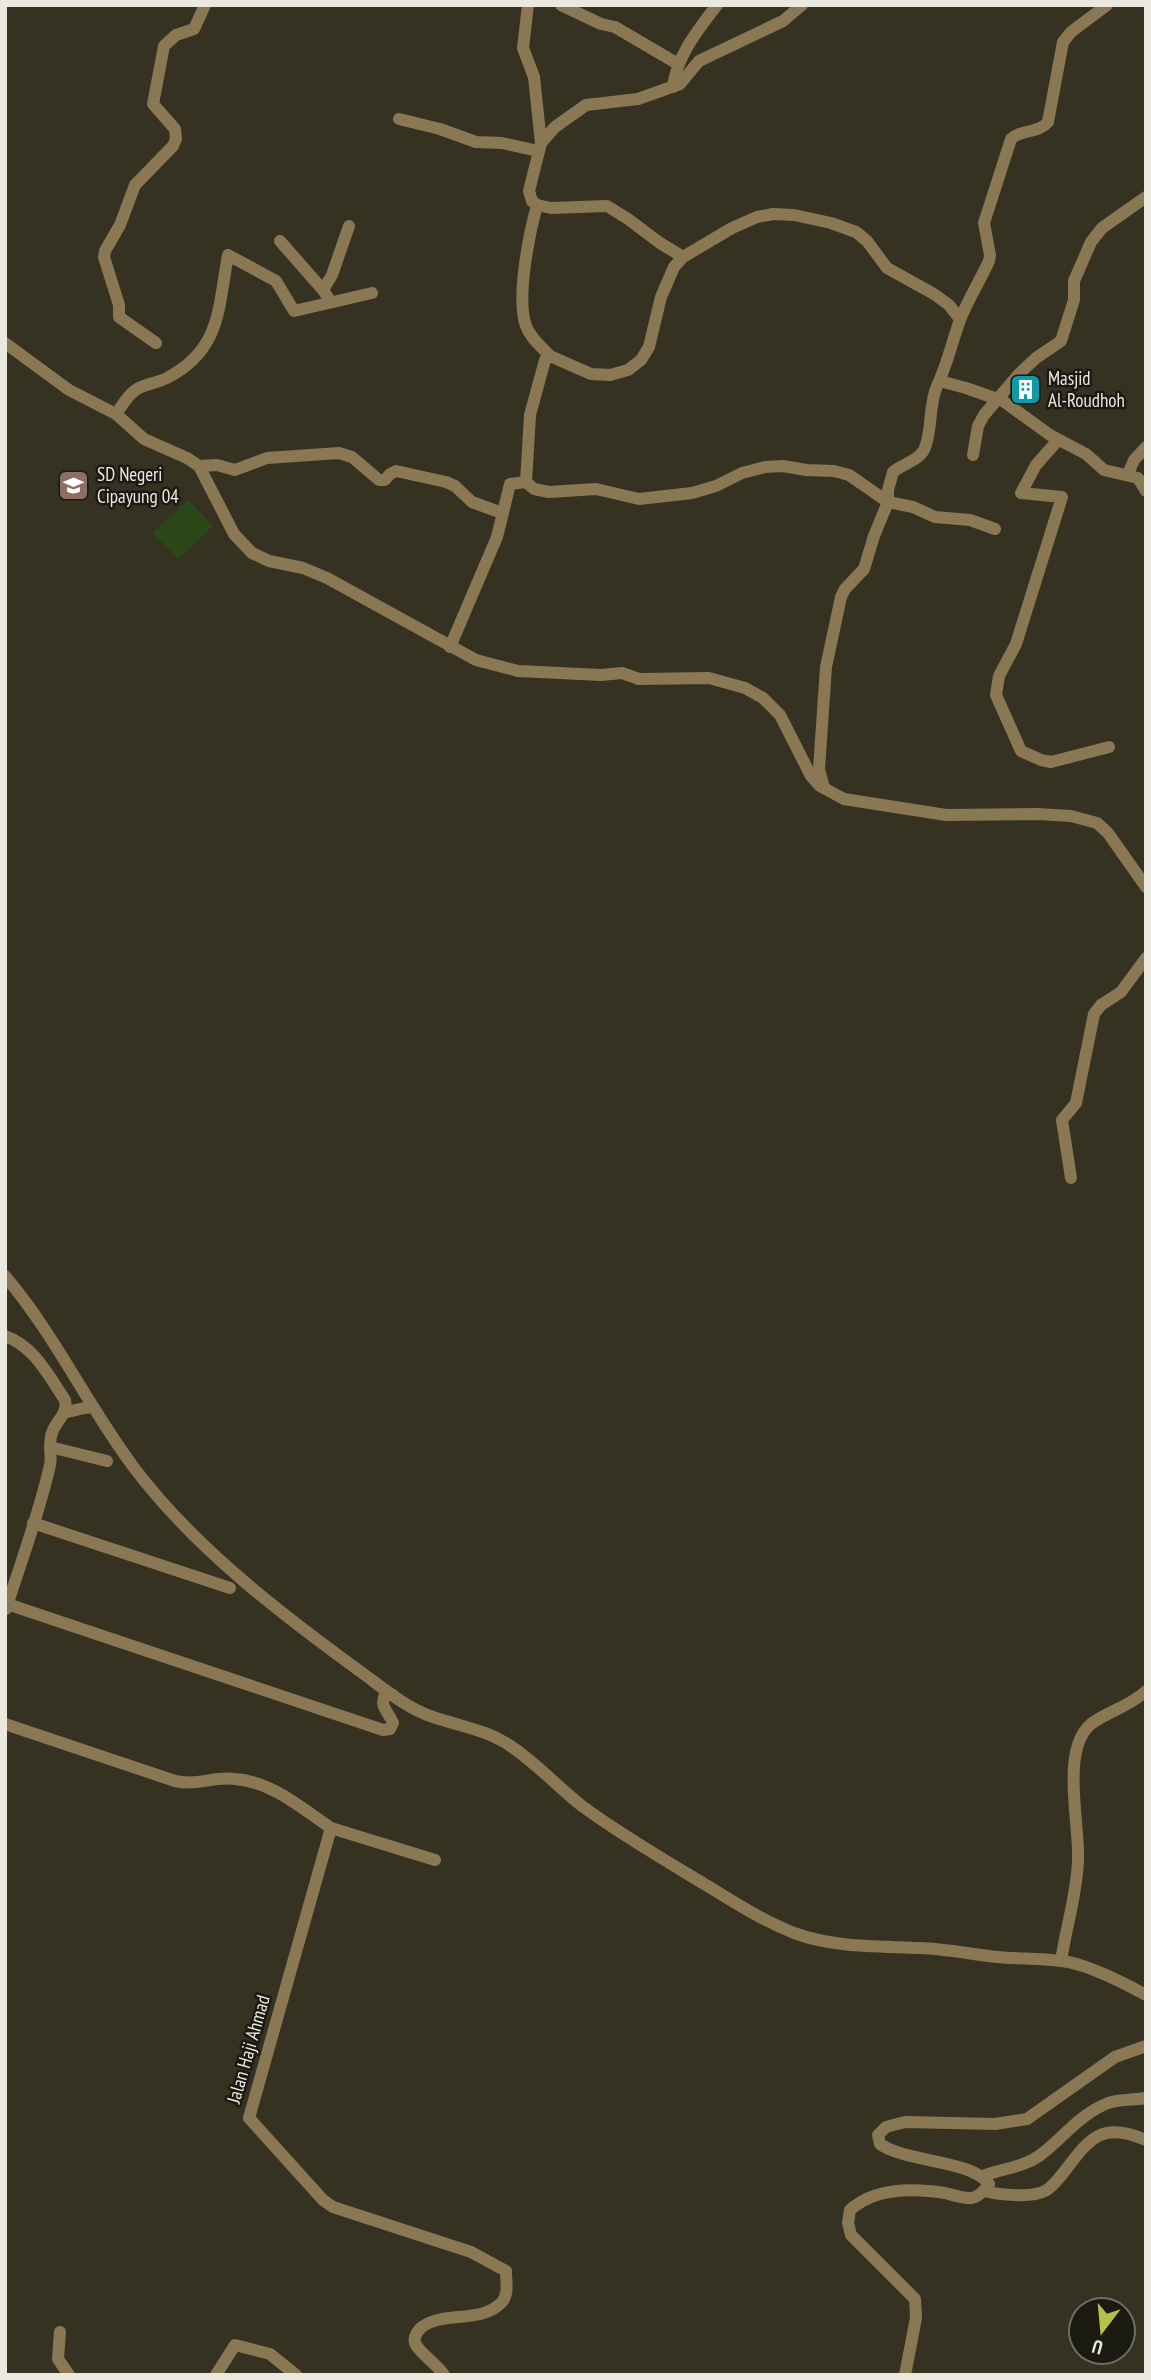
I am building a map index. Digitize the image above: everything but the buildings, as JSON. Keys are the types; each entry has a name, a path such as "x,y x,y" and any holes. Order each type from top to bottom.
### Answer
{"street":[{"path":"156,343 119,317 119,305 104,263 105,251 120,225 135,185 173,146 175,129 153,104 164,46 176,35 194,29 205,5"},
{"path":"528,5 523,48 534,77 539,147 529,191 530,198 537,205 572,209 607,206 683,257"},
{"path":"561,5 601,24 615,27 678,64"},
{"path":"673,87 678,64 717,5"},
{"path":"539,147 555,127 586,105 638,99 684,82 699,61 783,21 802,5"},
{"path":"824,788 819,769 826,667 835,621 845,589 864,569 888,502 893,472 918,457 925,448 932,404 960,319 989,261 984,223 1011,139 1014,135 1043,128 1048,122 1063,43 1071,32 1107,5"},
{"path":"400,119 476,142 539,147"},
{"path":"973,455 978,426 996,399 1036,358 1061,341 1073,304 1079,266 1094,237 1146,197"},
{"path":"537,205 522,301 523,317 535,342 550,356 591,374 610,375 628,370 646,354 662,297 674,267 683,257 732,228 757,217 782,214 822,220 856,232 867,241 887,268 934,294 949,305 960,319"},
{"path":"323,290 332,275 349,226"},
{"path":"280,241 331,302"},
{"path":"116,414 133,392 186,368 206,348 216,316 228,255 276,281 294,311 372,293"},
{"path":"5,343 69,390 116,414 144,439 199,466 234,534 252,552 269,561 303,568 327,578 476,660 518,671 601,675 622,673 639,679 709,678 735,684 763,698 775,708 787,726 807,771 824,788 844,799 938,815 1037,814 1088,820 1101,825 1108,833 1146,887"},
{"path":"526,482 531,408 544,363 550,356"},
{"path":"940,381 1012,406 1058,440 1086,454 1104,470 1138,478 1146,491"},
{"path":"1058,440 1036,465 1021,493 1062,497 1016,644 999,676 996,695 1021,751 1051,762 1109,747"},
{"path":"1128,474 1146,447"},
{"path":"199,466 235,470 267,458 339,453 352,457 379,480 385,480 396,471 446,482 472,502 502,513"},
{"path":"450,647 497,537 510,484 526,482 539,491 596,489 639,499 692,493 716,486 749,471 783,466 845,473 888,502 913,508 930,516 970,520 995,529"},
{"path":"1071,1178 1062,1120 1076,1103 1094,1014 1101,1005 1121,992 1146,958"},
{"path":"5,1276 42,1325 137,1472 218,1557 303,1629 393,1695 426,1714 473,1728 507,1744 528,1758 570,1797 623,1834 743,1908 791,1931 829,1942 860,1947 925,1948 1018,1959 1061,1961 1106,1976 1146,1995"},
{"path":"5,1336 19,1341 30,1351 65,1400 66,1412 53,1430 50,1463 6,1607 383,1730 390,1729 393,1723 383,1707 383,1699 385,1695 393,1695"},
{"path":"66,1412 86,1406 94,1408"},
{"path":"50,1447 107,1461"},
{"path":"33,1523 230,1588"},
{"path":"1061,1961 1078,1860 1073,1778 1080,1740 1090,1724 1135,1701 1146,1691"},
{"path":"5,1724 175,1781 198,1784 218,1779 236,1779 255,1783 295,1801 331,1828 435,1860"},
{"name":"Jalan Haji Ahmad","path":"331,1828 249,2118 313,2190 333,2207 471,2252 506,2271 506,2294 501,2303 485,2312 424,2325 416,2334 415,2344 444,2375"},
{"path":"905,2375 916,2318 915,2299 851,2235 848,2223 850,2210 861,2200 888,2191 929,2191 971,2198 985,2191 989,2184 983,2176 950,2165 890,2151 880,2144 878,2135 886,2126 905,2122 995,2124 1027,2119 1115,2057 1146,2046"},
{"path":"983,2176 1020,2167 1039,2156 1073,2124 1109,2103 1146,2098"},
{"path":"985,2191 1000,2195 1042,2193 1052,2186 1085,2145 1103,2133 1126,2132 1146,2140"},
{"path":"60,2332 58,2359 69,2375"},
{"path":"216,2375 235,2345 270,2354 296,2375"}],"green space":[{"path":"188,500 213,526 178,559 153,533"}],"place":[{"name":"Masjid Al-Roudhoh","path":"1025,389"},
{"name":"SD Negeri Cipayung 04","path":"74,485"}]}
